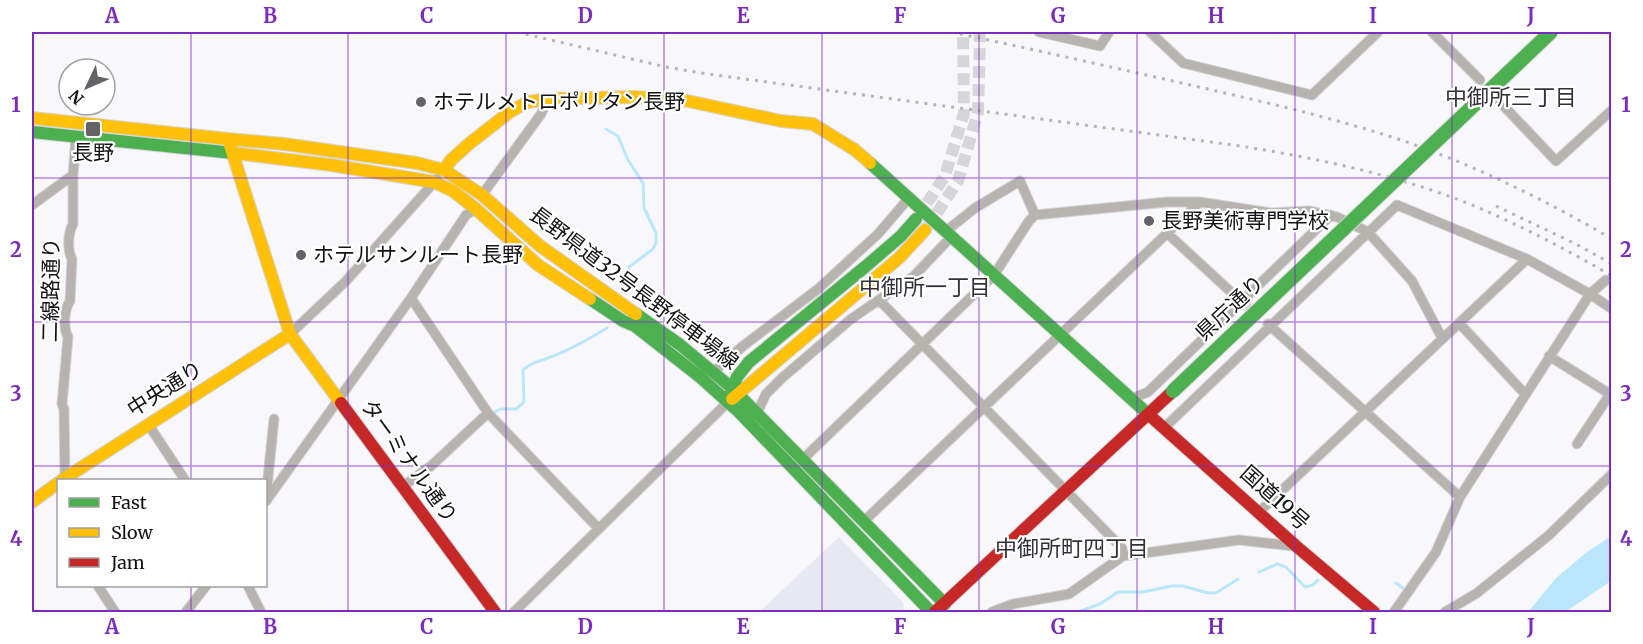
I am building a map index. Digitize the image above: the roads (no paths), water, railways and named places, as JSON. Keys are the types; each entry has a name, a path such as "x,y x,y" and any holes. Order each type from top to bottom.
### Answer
{"main road":[{"name":"県庁通り","path":"937,610 1067,491 1551,32"},
{"name":"国道19号","path":"444,170 451,160 470,143 511,111 528,102 548,99 634,97 683,100 781,121 813,124 855,150 1060,336 1165,427 1296,546 1374,612"},
{"name":"長野県道32号長野停車場線","path":"32,118 213,137 227,133 429,165 444,170 482,195 540,246 679,344 713,372 732,395 937,610"},
{"name":"長野県道32号長野停車場線","path":"32,132 331,165 434,182 453,191 538,265 623,321 635,326 692,370 757,413 863,522 937,610"},
{"name":"ターミナル通り","path":"227,133 290,334 495,612"},
{"path":"200,149 213,137"},
{"path":"732,395 737,377 749,362 865,267 901,236 916,219"},
{"path":"732,395 899,258 925,230"},
{"name":"中央通り","path":"66,479 290,334"},
{"name":"中央通り","path":"32,502 57,485"}],"street":[{"path":"1039,32 1100,46 1109,32"},
{"path":"1150,32 1183,63 1312,95 1378,32"},
{"path":"1432,32 1480,80"},
{"path":"482,195 541,114 548,99"},
{"path":"1500,102 1556,161 1611,110"},
{"name":"二線路通り","path":"63,479 63,381 66,376 67,306 70,301 72,259 69,254 70,230 73,224 72,175 76,137"},
{"path":"290,334 346,281 444,170"},
{"path":"32,205 72,175"},
{"path":"757,413 766,394 782,378 851,319 914,276 948,235 975,208 1020,181 1035,215"},
{"path":"713,372 742,346 826,282 879,234 908,199"},
{"path":"802,460 994,276 1035,215 1167,202 1200,202 1271,213 1309,211 1331,215 1368,232 1412,281 1442,338"},
{"path":"863,522 1200,202"},
{"path":"1165,427 1397,205 1527,260 1590,294 1611,309"},
{"path":"267,499 411,298 466,215 476,209"},
{"path":"1131,399 1148,392 1243,303 1331,215"},
{"path":"1168,234 1243,303"},
{"path":"1259,512 1527,260"},
{"path":"1394,612 1436,552 1461,497 1549,356 1590,294 1606,280"},
{"path":"411,298 488,413 599,529"},
{"path":"879,300 1122,548 1123,556"},
{"path":"1459,323 1525,394"},
{"path":"1269,325 1461,497"},
{"path":"1549,356 1610,394 1577,444"},
{"path":"514,612 732,395"},
{"path":"402,487 431,466 488,413"},
{"path":"267,490 274,419"},
{"path":"148,424 183,479"},
{"path":"1445,612 1477,593 1548,536 1611,474"},
{"path":"992,612 1013,604 1069,594 1123,556 1239,540 1296,546"},
{"path":"99,587 115,612"},
{"path":"186,612 205,587"},
{"path":"249,587 261,612"}],"water":[{"path":"1611,536 1611,581 1565,612 1528,612 1556,578 1587,552"}],"waterway":[{"path":"606,129 618,136 628,160 643,183 644,208 656,233 656,243 653,249 629,267 625,276 625,290"},
{"path":"495,412 501,409 516,409 524,402 523,370 526,367 571,348 607,328"},
{"path":"1259,572 1277,564 1286,567 1305,587 1313,585 1318,580"},
{"path":"1078,612 1100,604 1118,592 1142,592 1183,586 1216,593 1238,579"},
{"path":"1396,583 1404,589"}],"tunnel":[{"path":"917,218 945,176 964,113 963,32"},
{"path":"927,228 958,181 978,112 979,32"},
{"path":"1244,304 1268,324"}],"railway":[{"path":"517,32 666,67 708,74 1240,146 1366,171 1397,179 1486,211 1612,276"},
{"path":"951,32 1252,99 1398,139 1507,183 1612,239"},
{"path":"1496,206 1612,264"}],"place":[{"name":"ホテルメトロポリタン長野","path":"421,102"},
{"name":"長野","path":"93,129"},
{"name":"長野美術専門学校","path":"1149,221"},
{"name":"ホテルサンルート長野","path":"301,255"}],"district":[{"name":"中御所三丁目","path":"1511,97"},
{"name":"中御所一丁目","path":"925,287"},
{"name":"中御所町四丁目","path":"1072,548"}]}
